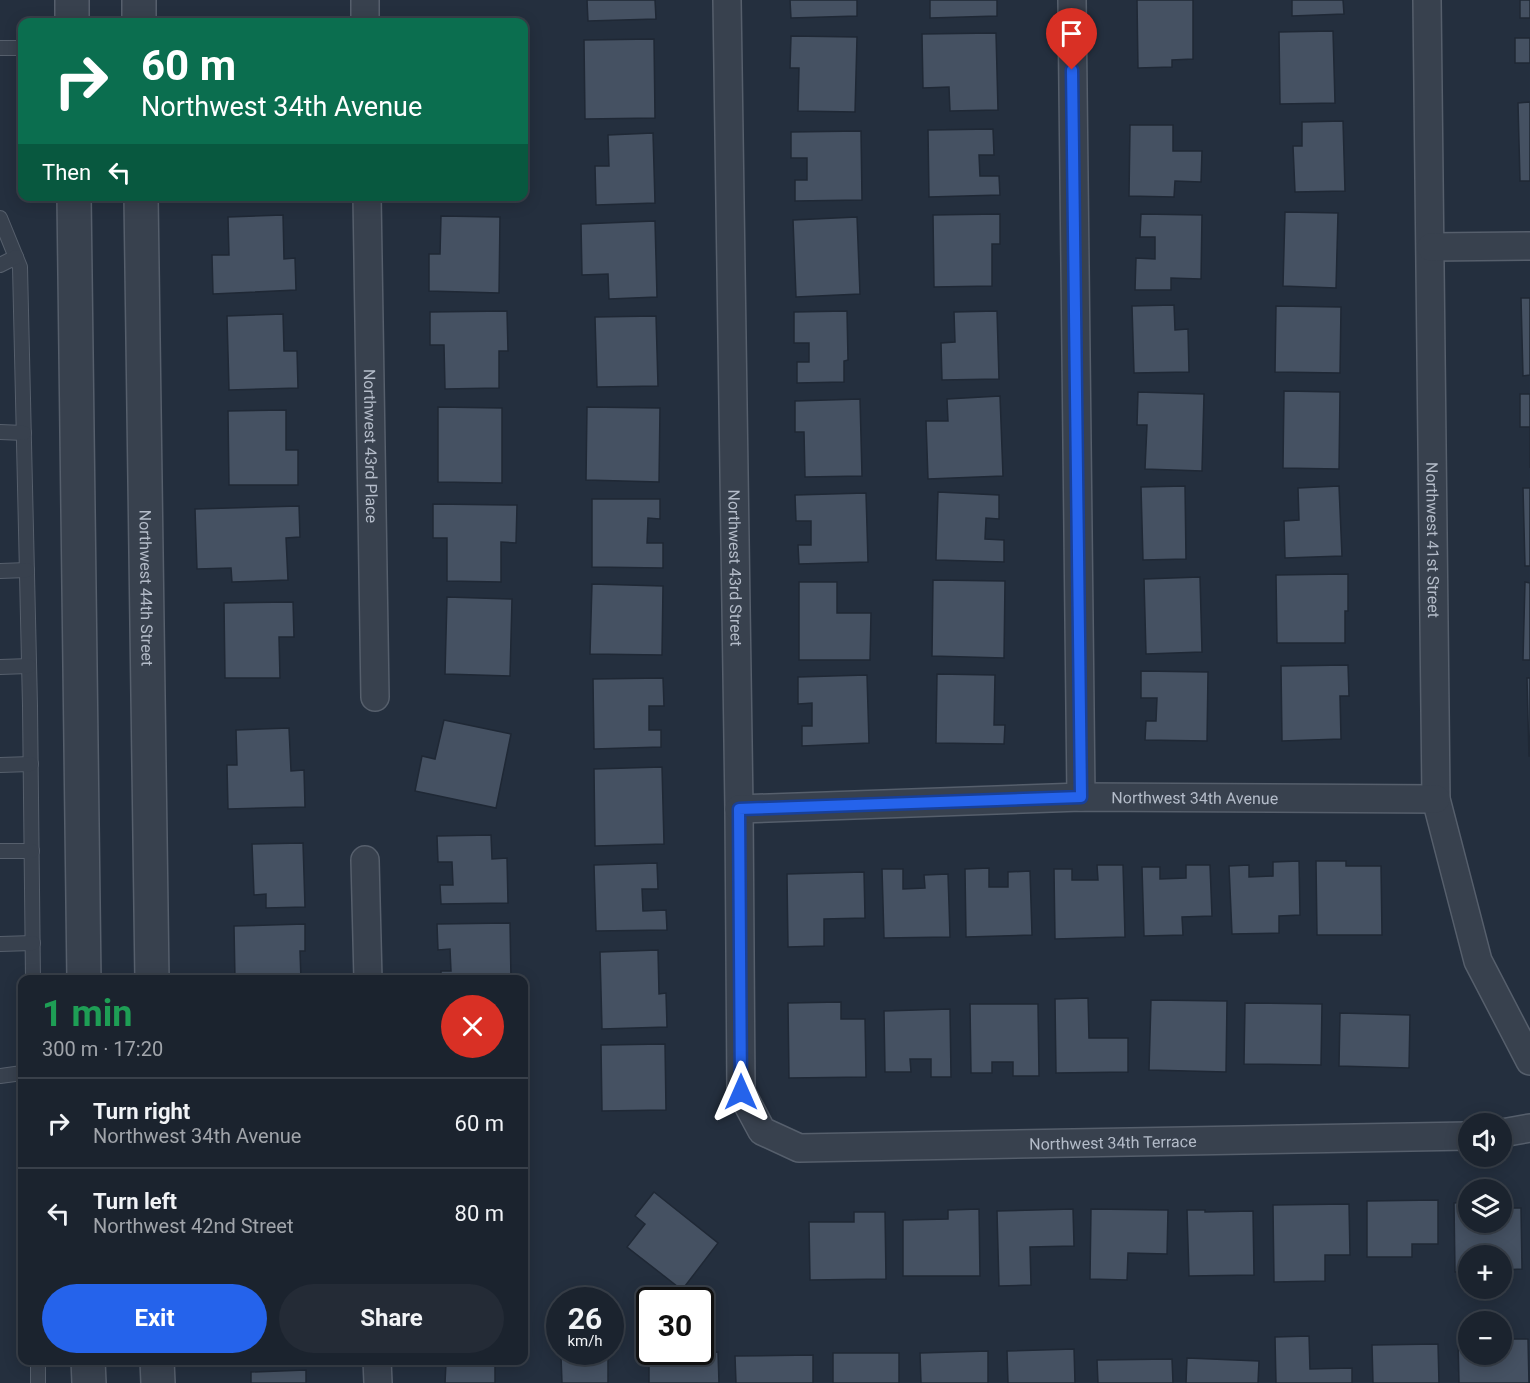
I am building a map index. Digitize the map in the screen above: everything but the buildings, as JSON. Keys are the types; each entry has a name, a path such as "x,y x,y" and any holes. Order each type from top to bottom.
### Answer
{"street":[{"path":"72,0 72,18"},
{"path":"139,0 139,18"},
{"path":"364,0 365,18"},
{"name":"Northwest 43rd Street","path":"727,0 741,1092 762,1131"},
{"path":"1072,0 1081,797"},
{"name":"Northwest 41st Street","path":"1427,0 1436,799 1478,961 1530,1061"},
{"path":"74,201 84,975"},
{"name":"Northwest 44th Street","path":"141,201 152,975"},
{"name":"Northwest 43rd Place","path":"367,201 375,697"},
{"path":"1431,247 1530,246"},
{"name":"Northwest 34th Avenue","path":"739,809 1081,797 1436,799"},
{"path":"365,860 368,975"},
{"path":"1512,1131 1530,1128"},
{"name":"Northwest 34th Terrace","path":"762,1131 799,1148 1458,1136"},
{"path":"88,1365 89,1383"},
{"path":"157,1365 158,1383"},
{"path":"377,1365 378,1383"}],"lane":[{"path":"0,48 18,48"},
{"path":"0,218 20,267 31,764 33,975"},
{"path":"0,265 16,257"},
{"path":"0,432 24,433"},
{"path":"0,571 27,570"},
{"path":"0,667 29,666"},
{"path":"0,765 31,764"},
{"path":"0,851 32,851"},
{"path":"0,944 33,944"},
{"path":"0,1076 18,1074"},
{"path":"38,1365 38,1383"}],"route":[{"path":"741,1092 739,809 1081,797 1072,70"}]}
